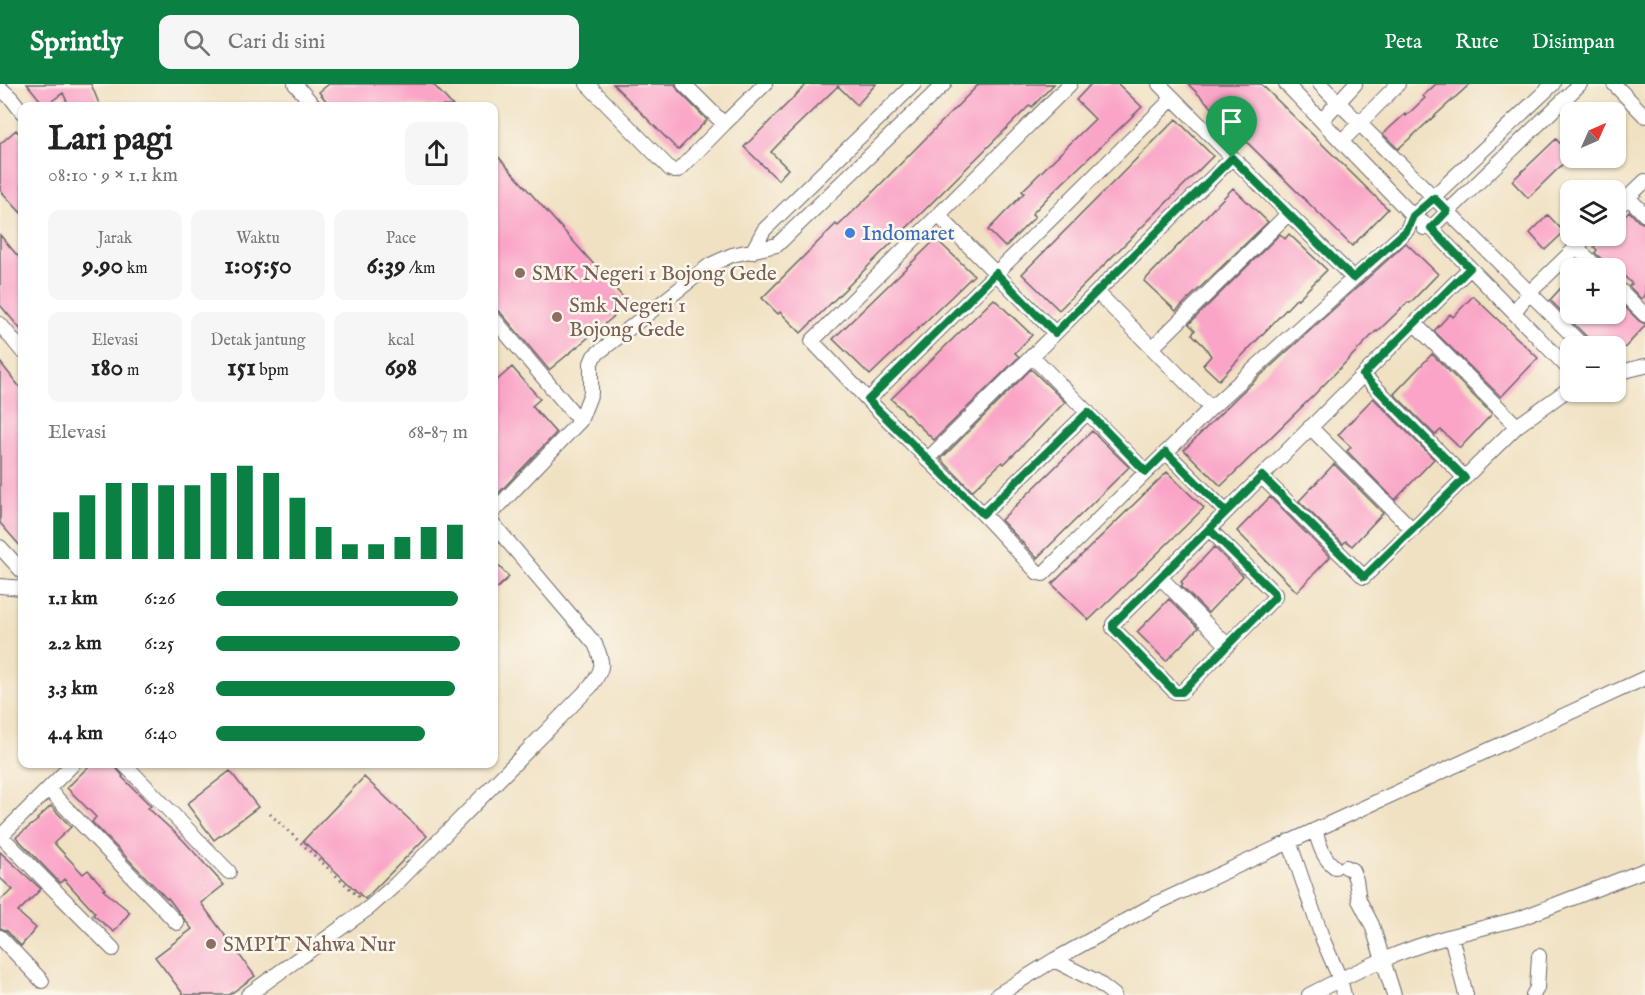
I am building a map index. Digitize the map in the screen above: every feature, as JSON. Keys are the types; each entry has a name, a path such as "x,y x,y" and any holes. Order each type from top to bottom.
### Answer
{"street":[{"path":"587,84 670,169 675,171 680,169 765,84"},
{"path":"684,84 724,124"},
{"path":"752,252 764,230 914,84"},
{"path":"498,507 580,421 591,393 591,363 594,356 710,265 732,255 777,245 944,84"},
{"path":"1070,84 812,341 1038,573 1043,574 1211,408 1407,230 1413,216 1434,198 1545,87 1557,106"},
{"path":"1159,84 1353,278"},
{"path":"1286,84 1413,216 1431,228 1560,360"},
{"path":"1320,84 1573,336"},
{"path":"1322,120 1355,84"},
{"path":"1342,141 1398,84"},
{"path":"1407,230 1431,228 1580,84"},
{"path":"1614,84 1645,116"},
{"path":"303,87 312,102"},
{"path":"0,88 18,107"},
{"path":"868,400 1173,98"},
{"path":"927,460 1232,158"},
{"path":"1645,181 1628,197 1645,215"},
{"path":"1152,348 1288,214"},
{"path":"938,215 1055,333"},
{"path":"1514,312 1529,293 1576,246 1588,258"},
{"path":"1209,529 1275,594 1275,597 1179,693 1175,692 1114,631 1113,624 1470,268"},
{"path":"1097,292 1211,408"},
{"path":"1626,296 1645,315"},
{"path":"1414,323 1517,426"},
{"path":"0,324 18,346"},
{"path":"498,324 580,421"},
{"path":"1032,356 1146,472"},
{"path":"1626,371 1645,366"},
{"path":"1363,375 1465,478"},
{"path":"1262,476 1364,577 1517,426 1560,395"},
{"path":"983,514 1088,412"},
{"path":"1311,427 1413,530"},
{"path":"1166,452 1226,512"},
{"path":"248,995 370,907 417,864 591,686 601,673 602,659 595,644 498,530"},
{"path":"0,547 18,567"},
{"path":"1160,577 1227,645"},
{"path":"0,586 18,588"},
{"path":"997,995 1054,960 1157,903 1645,678"},
{"path":"69,768 1,837 113,949"},
{"path":"127,768 230,872"},
{"path":"48,789 177,923"},
{"path":"1316,830 1329,862 1352,870 1356,879 1359,900 1372,925 1394,995"},
{"path":"1288,841 1344,995"},
{"path":"1309,995 1383,960 1432,941 1521,918 1645,870"},
{"path":"1451,936 1466,995"},
{"path":"0,937 42,981"},
{"path":"1533,995 1537,987 1539,956"},
{"path":"1054,960 1096,981 1114,995"}],"path":[{"path":"270,814 370,907"}],"building":[{"path":"27,84 91,84 98,102 67,102 63,93 51,102 42,102"},
{"path":"329,84 433,84 449,102 327,102 319,92"},
{"path":"613,84 675,84 707,120 678,150"},
{"path":"807,84 876,84 857,105 838,86 787,135 771,152 788,169 778,180 744,147"},
{"path":"979,84 1054,84 1032,107 1030,105 801,333 762,298 836,224 838,226 865,200"},
{"path":"1091,84 1118,84 1142,107 1049,196 1032,214 1035,217 1005,247 988,230 1024,193 1022,191 1095,119 1076,100"},
{"path":"1188,84 1261,84 1388,209 1352,246"},
{"path":"1436,84 1470,84 1398,149 1383,134 1405,114 1406,116"},
{"path":"1176,119 1213,156 1059,310 1022,274"},
{"path":"16,130 18,132 18,210 0,190 0,144"},
{"path":"1556,139 1560,143 1560,167 1528,198 1512,181"},
{"path":"498,157 629,304 549,370 498,311"},
{"path":"1233,188 1268,222 1176,311 1144,281"},
{"path":"1629,211 1638,221 1645,224 1645,296 1641,299 1629,286 1632,284 1626,278 1626,258 1601,258 1595,253 1597,250 1595,246 1626,246 1626,214"},
{"path":"1548,215 1560,228 1560,236 1545,250 1530,233"},
{"path":"1280,234 1285,239 1289,234 1327,270 1219,380 1203,365 1211,356 1192,334 1195,330 1189,324"},
{"path":"0,235 18,256 18,326 0,305"},
{"path":"936,239 974,275 870,375 833,339"},
{"path":"1406,243 1438,274 1410,303 1408,302 1376,331 1221,486 1184,450 1238,396"},
{"path":"1560,289 1560,310 1550,300"},
{"path":"1473,296 1538,358 1501,397 1434,331 1450,314 1453,317"},
{"path":"994,299 1032,335 1015,353 1019,357 934,440 891,399"},
{"path":"1626,308 1645,324 1626,346 1626,336 1586,336 1574,324 1626,324"},
{"path":"1432,354 1492,414 1460,448 1441,430 1435,435 1394,394"},
{"path":"0,362 18,385 18,543 0,523"},
{"path":"512,367 540,399 532,406 556,433 498,494 498,379"},
{"path":"1031,369 1065,402 1004,464 1002,462 972,491 941,459"},
{"path":"1373,398 1434,459 1395,500 1347,451 1351,447 1338,435"},
{"path":"1092,431 1129,467 1037,558 1001,520"},
{"path":"1334,464 1383,513 1352,546 1346,541 1343,544 1299,501"},
{"path":"1167,472 1204,508 1089,620 1052,584"},
{"path":"1270,497 1330,557 1297,592 1237,531"},
{"path":"1214,547 1243,576 1208,613 1181,586 1183,584 1181,582"},
{"path":"498,565 509,577 498,587"},
{"path":"1169,599 1198,628 1166,661 1137,632"},
{"path":"87,768 116,768 122,777 151,806 148,808 183,840 224,885 201,903 255,976 229,995 184,995 155,957 192,929 168,898 92,822 96,817 67,788"},
{"path":"230,771 258,807 214,840 187,804"},
{"path":"364,777 427,836 365,899 303,841"},
{"path":"51,806 71,827 54,843 83,874 88,870 105,889 103,890 130,912 114,932 93,915 95,913 64,879 60,883 16,837 38,820"},
{"path":"0,852 41,889 18,912 36,928 21,946 7,931 0,928 0,900 13,890 0,878"}],"place":[{"name":"Indomaret","path":"850,233"},
{"name":"SMK Negeri 1 Bojong Gede","path":"520,273"},
{"name":"Smk Negeri 1 Bojong Gede","path":"557,317"},
{"name":"SMPIT Nahwa Nur","path":"211,944"}],"route":[{"path":"1232,158 1055,333 996,273 868,400 983,514 1088,412 1146,472 1166,452 1226,512 1113,624 1113,628 1175,692 1179,693 1274,601 1275,594 1209,529 1226,512 1262,476 1364,577 1465,478 1363,375 1470,268 1431,228 1447,211 1434,198 1413,216 1407,230 1353,278 1232,158"}]}
